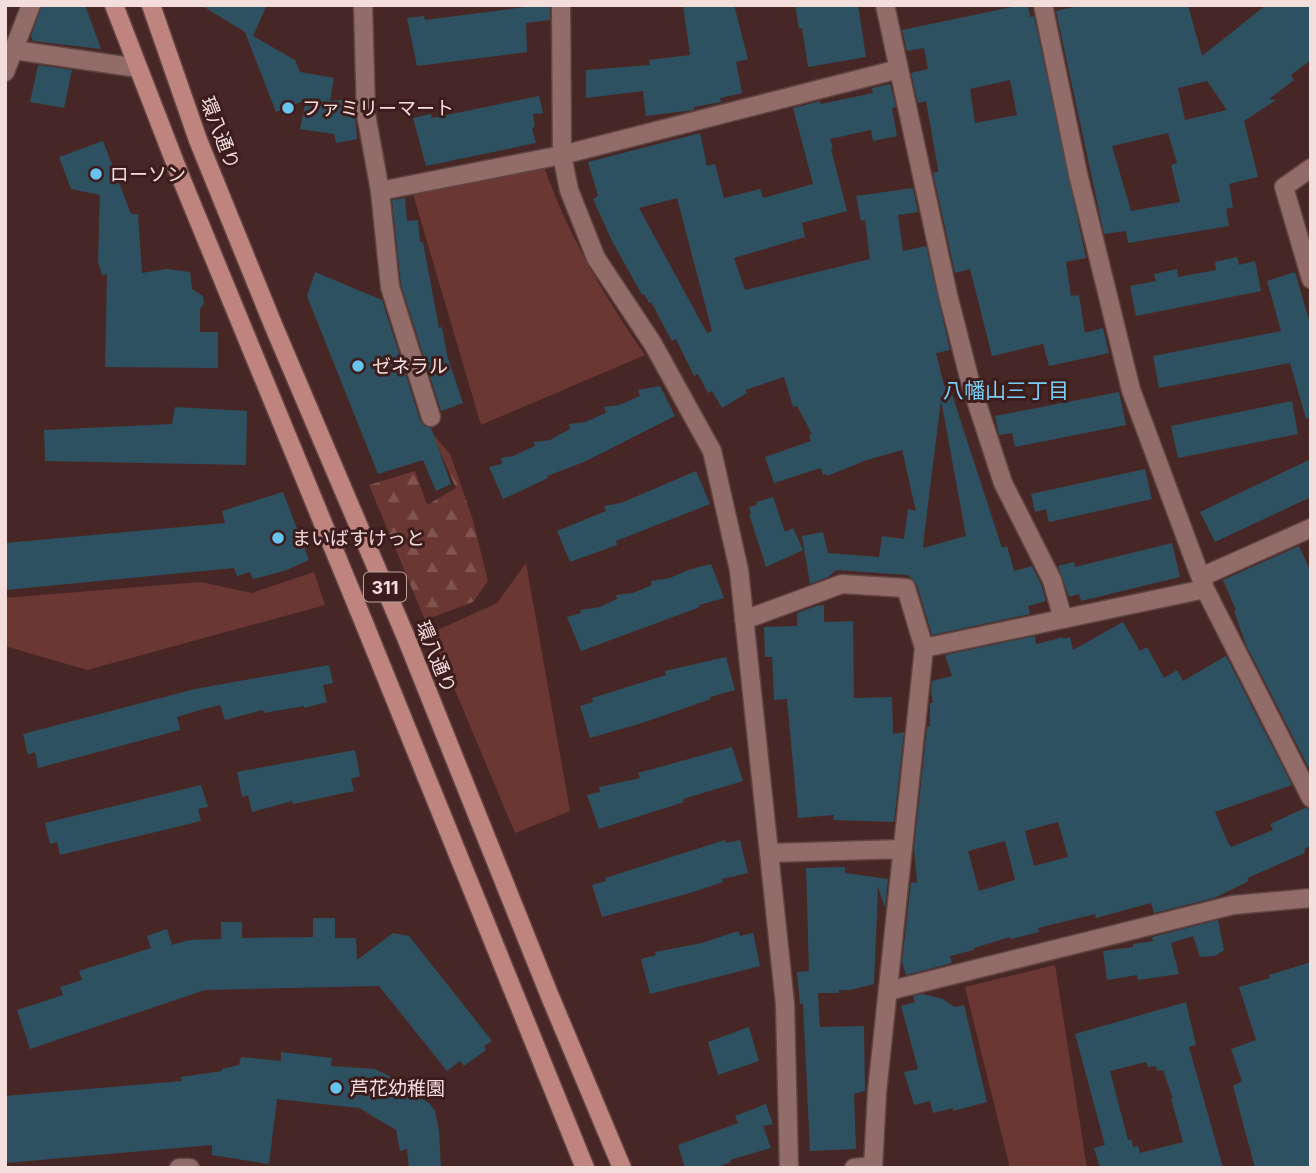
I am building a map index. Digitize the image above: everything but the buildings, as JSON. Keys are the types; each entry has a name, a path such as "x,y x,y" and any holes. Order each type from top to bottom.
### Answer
{"main road":[{"name":"311","path":"114,5 181,178 585,1168"},
{"name":"環八通り","path":"151,5 198,139 405,635 622,1168"}],"street":[{"path":"5,72 30,5"},
{"path":"363,5 366,114 380,191 390,287 431,416"},
{"path":"561,5 562,155 569,190 596,258 661,356 712,451 739,570 785,1004 789,1168"},
{"path":"885,5 971,385 1003,483 1052,580 1063,619"},
{"path":"1043,5 1079,174 1131,390 1203,583 1311,798"},
{"path":"15,50 138,68"},
{"path":"380,191 562,155 899,69"},
{"path":"1311,168 1284,187 1311,279"},
{"path":"924,648 1063,619 1203,583 1309,533"},
{"path":"744,620 842,584 906,588 924,648 877,1092 873,1167 854,1168"},
{"path":"770,853 904,849"},
{"path":"888,992 1233,905 1311,898"},
{"path":"179,1168 190,1168"}],"green space":[{"path":"544,166 575,240 615,310 645,355 481,425 413,194"},
{"path":"432,433 450,454 472,517 488,581 473,602 425,620 369,485 415,471 427,505 456,488"},
{"path":"526,563 570,811 515,833 431,633 497,603"},
{"path":"314,572 325,605 87,670 5,646 5,598 200,582 252,593"},
{"path":"1055,965 1087,1168 1010,1168 965,987"}],"place":[{"name":"ファミリーマート","path":"288,108"},
{"name":"ローソン","path":"96,174"},
{"name":"ゼネラル","path":"358,366"},
{"name":"まいばすけっと","path":"278,538"},
{"name":"芦花幼稚園","path":"336,1088"}],"district":[{"name":"八幡山三丁目","path":"1006,390"}]}
